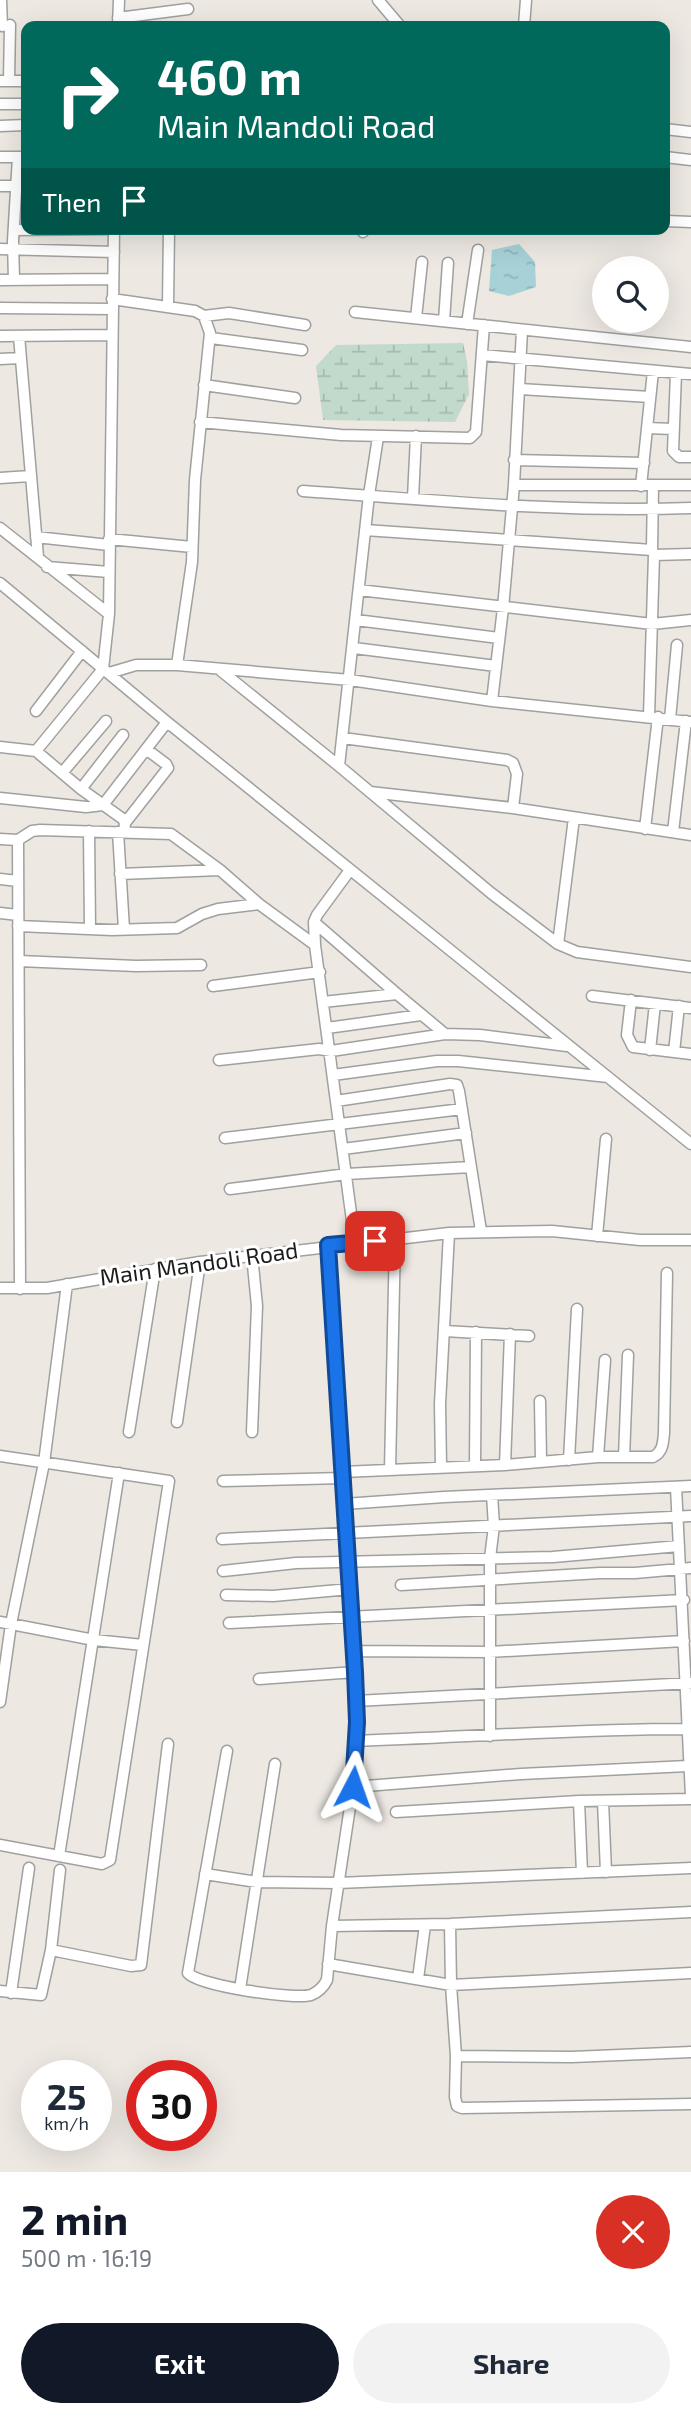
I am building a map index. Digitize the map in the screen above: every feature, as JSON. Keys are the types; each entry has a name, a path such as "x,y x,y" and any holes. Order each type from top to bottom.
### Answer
{"street":[{"path":"1,0 7,25 5,80"},
{"path":"118,0 118,21"},
{"path":"377,0 396,21"},
{"path":"524,21 526,0"},
{"path":"123,21 188,9"},
{"path":"0,104 21,104"},
{"path":"0,126 21,125"},
{"path":"670,130 691,132"},
{"path":"0,157 21,157"},
{"path":"670,158 691,160"},
{"path":"0,186 21,185"},
{"path":"14,280 14,230 21,191"},
{"path":"0,215 18,209"},
{"path":"670,220 691,222"},
{"path":"14,230 21,230"},
{"path":"106,671 114,235"},
{"path":"168,306 169,235"},
{"path":"0,249 114,252"},
{"path":"467,324 478,250"},
{"path":"416,318 422,262"},
{"path":"444,321 448,263"},
{"path":"0,280 112,279"},
{"path":"0,308 112,304 168,306 195,310 204,316 211,338 200,422 188,599 177,665"},
{"path":"355,312 691,347"},
{"path":"204,316 229,313 305,325"},
{"path":"200,422 378,437 474,436 484,325"},
{"path":"492,701 514,485 523,358 522,330"},
{"path":"0,336 112,335"},
{"path":"19,336 38,557"},
{"path":"211,338 302,349"},
{"path":"482,355 691,374"},
{"path":"0,359 21,358"},
{"path":"641,486 653,371"},
{"path":"676,373 673,429 675,454 679,457 691,457"},
{"path":"204,385 295,398"},
{"path":"520,389 650,397"},
{"path":"647,428 673,429"},
{"path":"413,498 416,436"},
{"path":"339,766 369,495 378,437"},
{"path":"514,460 643,463"},
{"path":"0,478 30,476"},
{"path":"514,485 691,485"},
{"path":"645,829 654,717 653,486"},
{"path":"303,491 511,505 652,510 691,508"},
{"path":"0,528 109,614"},
{"path":"365,530 691,554"},
{"path":"36,537 192,547"},
{"path":"47,567 109,572"},
{"path":"0,583 167,722 691,1144"},
{"path":"359,590 652,624 691,620"},
{"path":"356,620 499,638"},
{"path":"670,719 677,645"},
{"path":"354,648 496,666"},
{"path":"36,711 82,651"},
{"path":"36,751 106,671 136,665 177,665 350,680 492,701 670,719 688,722 673,832"},
{"path":"220,670 491,893 558,944 577,952 691,967"},
{"path":"62,773 106,721"},
{"path":"0,798 86,807 103,805 167,722"},
{"path":"81,789 123,735"},
{"path":"343,738 507,760 513,763 517,774 513,808"},
{"path":"0,747 36,751 103,805 122,829"},
{"path":"124,929 120,874 122,829 168,768 146,749"},
{"path":"370,792 513,808 691,835"},
{"path":"558,944 575,818"},
{"path":"0,839 18,840 32,831 40,830 122,829 171,834 315,945"},
{"path":"89,831 90,929"},
{"path":"18,840 20,1289"},
{"path":"120,874 220,870"},
{"path":"351,870 327,899 314,922 355,1243"},
{"path":"0,879 18,881"},
{"path":"0,914 18,920 90,929 177,928 218,909 259,904"},
{"path":"314,922 445,1034"},
{"path":"19,961 136,966 201,965"},
{"path":"213,986 320,972"},
{"path":"323,1002 397,995"},
{"path":"592,996 691,1008"},
{"path":"631,1000 628,1040 633,1047 691,1054"},
{"path":"650,1050 655,1004"},
{"path":"674,1052 679,1006"},
{"path":"327,1028 421,1014"},
{"path":"219,1060 319,1049 331,1051 445,1034 480,1035 568,1046"},
{"path":"333,1075 437,1061 458,1061 608,1077"},
{"path":"336,1101 454,1084 459,1091 481,1231"},
{"path":"225,1139 462,1109"},
{"path":"343,1149 466,1133"},
{"path":"597,1236 606,1139"},
{"path":"230,1189 347,1174 471,1167"},
{"name":"Main Mandoli Road","path":"0,1288 47,1288 200,1262 449,1233 552,1231 640,1240 691,1240"},
{"path":"441,1467 440,1404 449,1233"},
{"path":"390,1470 395,1238"},
{"path":"227,1751 188,1973 198,1980 240,1989 310,1995 325,1984 353,1787 356,1741 348,1534 328,1245"},
{"path":"252,1255 257,1306 252,1432"},
{"path":"177,1422 200,1262"},
{"path":"129,1432 155,1269"},
{"path":"223,1481 598,1457 653,1457 662,1446 667,1273"},
{"path":"0,1702 6,1623 44,1463 67,1284"},
{"path":"569,1460 577,1309"},
{"path":"445,1331 529,1336"},
{"path":"475,1332 475,1466"},
{"path":"505,1465 510,1334"},
{"path":"624,1457 628,1355"},
{"path":"598,1457 605,1360"},
{"path":"540,1402 541,1462"},
{"path":"0,1456 169,1481 110,1860 102,1864 0,1845"},
{"path":"59,1856 119,1473"},
{"path":"344,1504 691,1486"},
{"path":"397,1812 579,1801 691,1798 687,1729 688,1654 684,1641 685,1568 679,1544 677,1487"},
{"path":"490,1736 490,1558 495,1526 492,1496"},
{"path":"222,1539 691,1516"},
{"path":"223,1572 296,1563 553,1557 679,1544 691,1540"},
{"path":"401,1585 685,1568"},
{"path":"226,1595 273,1596 350,1589"},
{"path":"229,1623 684,1601"},
{"path":"6,1623 94,1640 143,1645"},
{"path":"354,1651 489,1651 684,1641"},
{"path":"259,1679 355,1672"},
{"path":"356,1701 688,1684"},
{"path":"356,1741 592,1729 687,1729"},
{"path":"51,1950 131,1966 141,1965 168,1744"},
{"path":"240,1989 275,1764"},
{"path":"353,1787 521,1774 689,1770"},
{"path":"579,1801 582,1873"},
{"path":"603,1801 606,1872"},
{"path":"29,1868 6,1992 41,1996 51,1950 60,1870"},
{"path":"205,1874 257,1882 338,1883 691,1868"},
{"path":"332,1926 450,1924 691,1912"},
{"path":"418,1979 425,1924"},
{"path":"450,1924 457,2106 691,2104"},
{"path":"328,1964 451,1984 691,1973"},
{"path":"456,2056 572,2057 691,2052"}],"green space":[{"path":"463,343 469,394 455,422 323,420 316,366 336,345"}],"water":[{"path":"519,244 535,262 536,287 509,296 489,291 492,250"}],"route":[{"path":"353,1787 357,1722 355,1672 328,1245 375,1241"}]}
